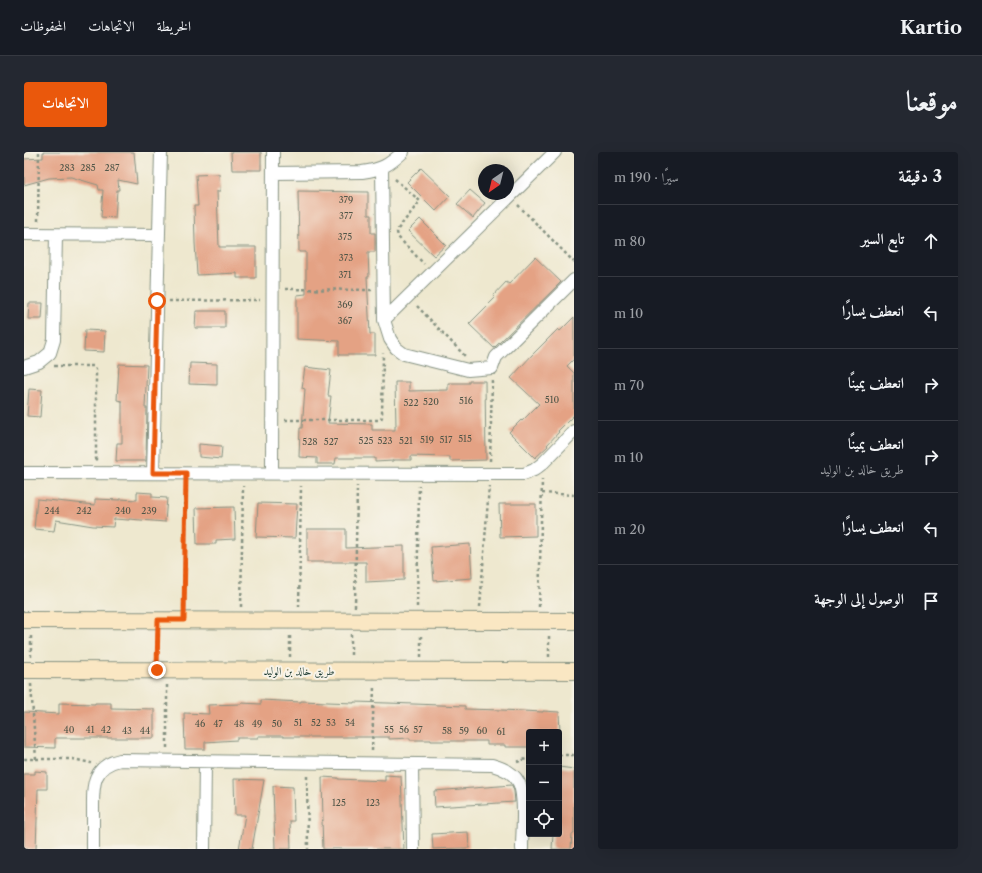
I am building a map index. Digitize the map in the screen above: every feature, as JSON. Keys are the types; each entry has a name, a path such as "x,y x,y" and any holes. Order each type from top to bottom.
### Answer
{"street":[{"path":"153,473 161,152"},
{"path":"272,473 273,152"},
{"path":"273,173 362,172 376,170 390,164 403,152"},
{"path":"514,192 555,152"},
{"path":"382,168 384,320 390,339 396,348 404,354 468,370 492,368 496,357 574,280"},
{"path":"384,320 506,200"},
{"path":"24,234 159,235"},
{"path":"25,367 39,362 50,353 54,340 56,235"},
{"path":"24,473 524,474 534,470 543,463 574,431"},
{"path":"28,620 574,621"},
{"name":"طريق خالد بن الوليد","path":"27,670 351,672 574,671"},
{"path":"93,849 94,783 97,774 103,767 111,762 120,760 492,765 503,768 512,774 519,783 523,794 522,849"},
{"path":"204,849 205,761"},
{"path":"412,764 413,849"}],"path":[{"path":"38,234 39,152"},
{"path":"382,168 420,201 397,232 398,237 433,272"},
{"path":"514,200 574,262"},
{"path":"157,301 273,294 384,290"},
{"path":"408,297 478,369"},
{"path":"272,420 381,419 384,350"},
{"path":"25,367 95,367 96,473"},
{"path":"479,621 490,475 492,368"},
{"path":"543,463 544,621 549,671"},
{"path":"184,620 186,473"},
{"path":"240,620 243,473"},
{"path":"290,671 295,621 301,474"},
{"path":"351,672 357,474"},
{"path":"419,474 419,621 421,672"},
{"path":"542,493 574,495"},
{"path":"28,620 27,670 36,759"},
{"path":"158,620 167,761"},
{"path":"372,763 374,672"},
{"path":"562,755 574,755"},
{"path":"24,759 73,759 103,767"},
{"path":"307,762 308,849"}],"building":[{"path":"43,152 134,152 137,184 118,180 119,190 117,190 115,218 101,217 103,190 99,190 98,185 71,177 49,178 24,185 24,159 43,158"},
{"path":"231,152 261,152 261,170 232,170"},
{"path":"421,168 450,196 436,211 407,182"},
{"path":"219,174 220,191 217,191 219,247 256,247 256,278 237,278 237,273 197,275 194,206 198,206 196,175"},
{"path":"470,190 478,197 478,200 482,200 485,203 473,218 457,204"},
{"path":"298,191 368,192 368,215 371,215 371,233 375,233 375,252 368,252 369,277 367,277 370,334 375,334 375,355 339,355 339,341 297,339 297,295 306,294 306,252 299,252"},
{"path":"420,219 446,245 434,256 408,231"},
{"path":"535,257 561,282 494,348 469,324 495,298 493,296 506,282 509,284"},
{"path":"29,303 43,303 42,319 28,319"},
{"path":"196,311 225,311 225,328 195,328"},
{"path":"574,317 574,359 567,366 574,373 574,415 558,431 559,432 547,445 548,446 535,458 509,432 539,404 511,378 558,329 560,331"},
{"path":"85,330 105,331 104,352 84,351"},
{"path":"190,363 217,364 217,385 189,384"},
{"path":"119,364 147,365 145,408 147,408 146,461 116,461 117,443 122,443 122,401 117,400"},
{"path":"305,367 331,370 328,396 331,396 328,423 372,424 372,430 395,430 395,382 409,382 409,391 448,390 448,383 485,381 486,460 450,461 450,457 411,456 411,460 375,462 375,458 336,458 335,464 317,464 317,458 299,457 300,428 302,428 305,389 302,388"},
{"path":"29,389 42,390 40,417 27,416"},
{"path":"199,444 222,446 221,459 199,457"},
{"path":"137,492 152,493 152,497 167,498 165,522 114,519 113,527 93,526 56,520 54,531 34,529 37,499 95,505 95,499 137,500"},
{"path":"258,503 297,504 295,538 256,537"},
{"path":"499,504 536,504 536,536 500,537"},
{"path":"234,507 235,539 216,540 216,544 197,544 196,508"},
{"path":"307,529 346,529 346,548 404,546 404,580 366,582 366,562 307,562"},
{"path":"470,544 472,578 434,581 431,547"},
{"path":"261,700 354,702 465,706 465,709 559,712 560,729 526,729 526,747 487,745 487,741 431,741 410,740 410,738 389,739 389,737 258,736 258,738 237,738 237,740 205,742 205,749 185,749 184,713 209,714 208,705 241,703 261,704"},
{"path":"59,703 111,703 111,708 154,709 154,738 55,738 55,748 24,747 24,712 59,714"},
{"path":"562,767 574,769 574,834 572,834 571,849 552,849 553,837 562,837"},
{"path":"35,771 47,772 47,789 38,789 36,849 24,849 24,774 35,774"},
{"path":"385,775 401,776 404,849 323,849 322,777 385,781"},
{"path":"234,779 264,780 252,849 239,849 245,815 235,815"},
{"path":"512,785 515,802 435,807 434,791"},
{"path":"273,786 293,787 294,821 290,821 291,849 275,849"},
{"path":"468,832 469,848 433,849 432,834"}],"route":[{"path":"157,301 153,473 186,473 184,620 158,620 157,670"}]}
